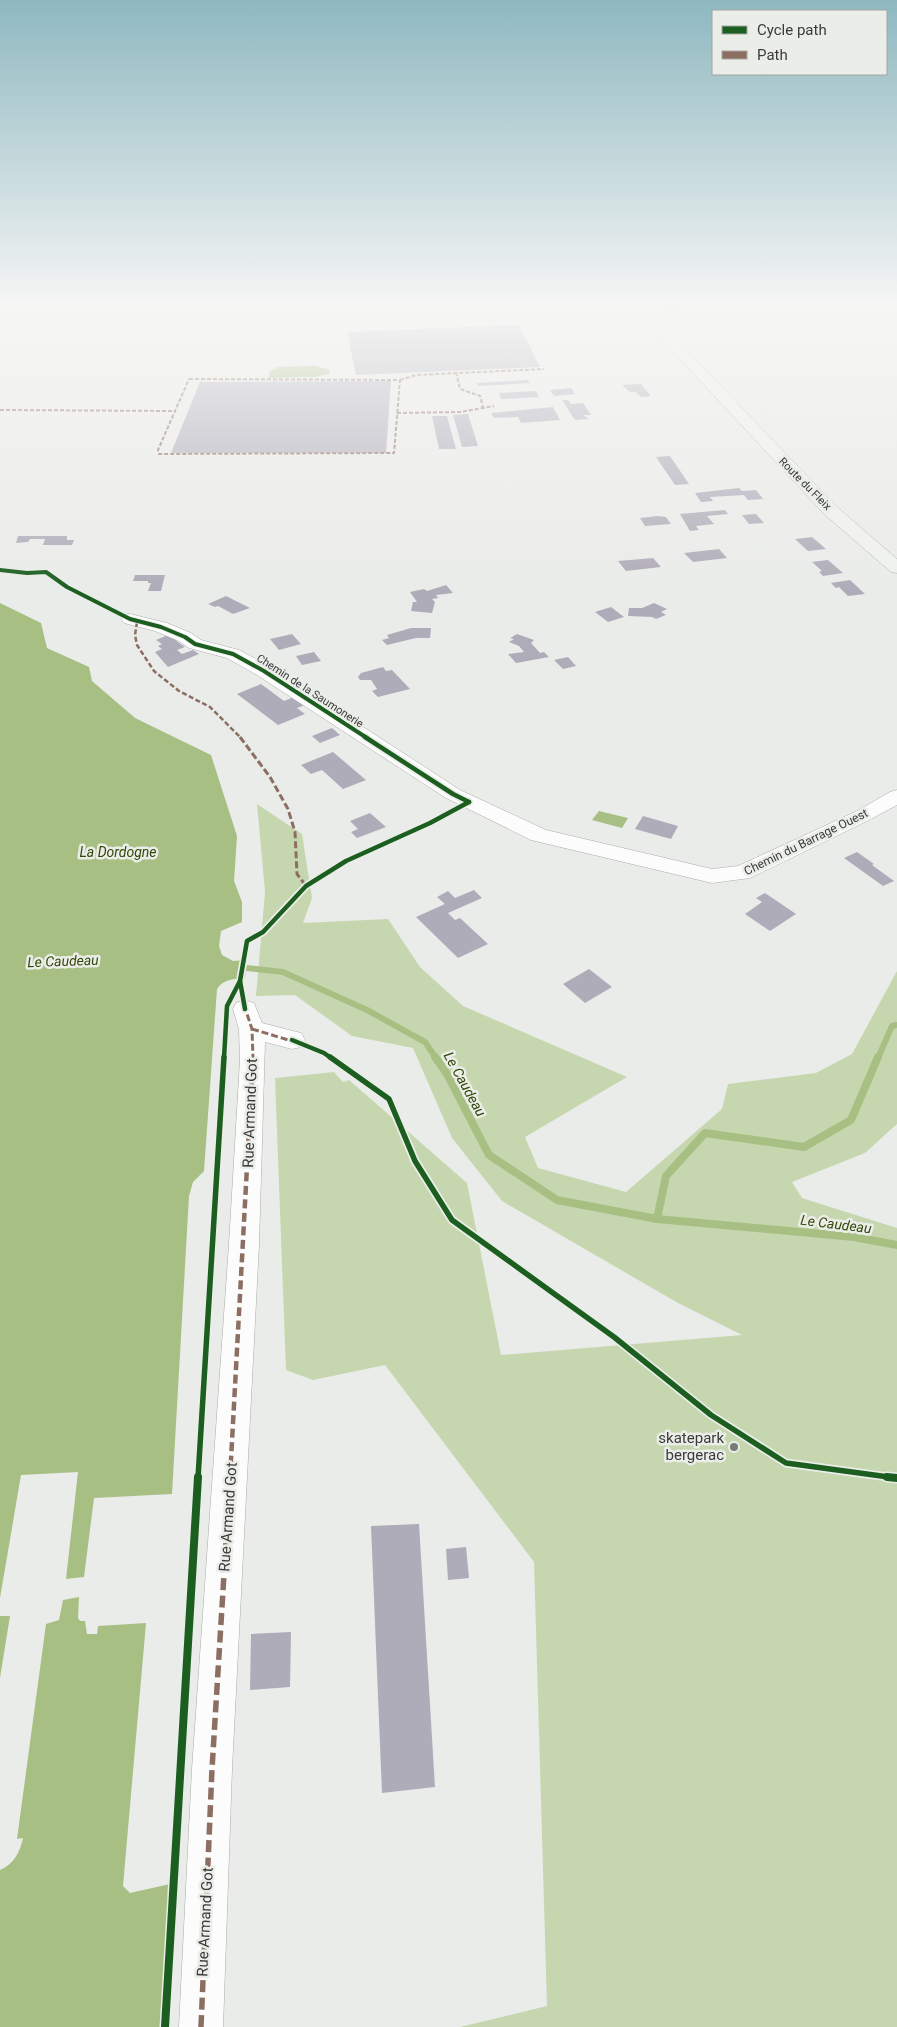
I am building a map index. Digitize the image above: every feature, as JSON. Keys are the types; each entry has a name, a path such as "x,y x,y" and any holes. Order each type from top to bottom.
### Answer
{"main road":[{"name":"Route du Fleix","path":"726,401 830,510 897,568"}],"street":[{"name":"Chemin de la Saumonerie","path":"130,619 185,637 195,644 233,654 453,794 539,835 712,876"},
{"name":"Chemin du Barrage Ouest","path":"712,876 742,873 864,815 897,796"},
{"name":"Rue Armand Got","path":"201,2027 212,1769 246,1215 253,1060 248,1019 292,1040"}],"shaded area":[{"path":"257,804 302,834 312,898 303,923 388,919 420,967 463,1006 627,1077 525,1137 538,1168 626,1192 722,1109 728,1084 816,1073 852,1054 897,971 897,1124 865,1153 792,1182 802,1198 897,1228 897,2027 460,2027 547,2006 534,1562 385,1365 313,1380 286,1370 275,1078 334,1072 343,1082 349,1080 467,1183 501,1355 742,1335 678,1303 502,1201 452,1138 413,1048 352,1036 295,995 256,996 265,892"}],"water":[{"name":"La Dordogne","path":"0,603 41,623 47,648 89,667 92,681 135,718 211,755 237,836 234,881 242,902 242,922 221,931 219,946 222,955 233,961 247,960 245,978 226,981 217,989 204,1171 193,1182 189,1196 172,1494 94,1498 84,1577 66,1579 78,1472 21,1475 0,1598"},
{"path":"599,811 628,818 622,828 592,820"},
{"path":"79,1597 78,1618 80,1621 85,1621 87,1634 97,1634 98,1626 146,1623 123,1886 130,1893 170,1884 160,2027 0,2027 0,1870 16,1857 23,1838 17,1839 46,1624 59,1620 63,1600"},
{"path":"0,1616 10,1616 0,1678"}],"building":[{"path":"192,401 390,401 386,453 171,453"},
{"path":"562,401 568,401 571,404 583,403 591,415 583,415 589,419 575,420"},
{"path":"553,407 560,420 521,423 518,417 494,418 491,413"},
{"path":"468,414 478,446 462,447 453,415"},
{"path":"432,416 447,416 456,449 439,449"},
{"path":"670,456 689,484 675,485 656,457"},
{"path":"739,488 742,491 756,490 763,499 748,500 744,495 710,497 713,501 701,502 695,493"},
{"path":"725,510 728,514 707,516 714,524 696,526 699,530 690,531 680,514"},
{"path":"756,514 764,523 749,524 742,515"},
{"path":"666,517 671,524 645,526 640,518"},
{"path":"18,536 67,536 67,540 74,540 72,545 43,545 45,539 30,539 28,542 16,543"},
{"path":"812,537 826,549 808,551 795,539"},
{"path":"719,549 727,558 693,562 684,553"},
{"path":"653,558 661,567 626,571 618,561"},
{"path":"828,560 843,573 823,576 819,572 822,571 812,562"},
{"path":"135,575 165,575 161,591 148,591 151,583 148,583 148,581 133,581"},
{"path":"850,580 865,594 848,596 839,587 836,588 831,583"},
{"path":"446,585 453,593 436,595 438,598 432,599 435,602 432,613 411,611 413,602 417,602 410,592 424,589 427,591"},
{"path":"226,596 250,608 233,614 218,606 215,607 208,604"},
{"path":"654,603 667,609 661,612 666,615 656,619 652,617 628,616 629,608 642,608"},
{"path":"611,607 624,617 608,622 595,612"},
{"path":"411,628 431,628 430,638 416,638 387,645 382,640 389,638 387,635"},
{"path":"292,634 301,644 279,650 270,639"},
{"path":"517,634 534,640 531,643 540,653 544,652 549,657 516,663 508,654 524,652 519,646 509,642 514,639 510,638"},
{"path":"168,635 185,647 177,650 182,654 193,650 199,654 168,667 155,652 162,649 158,646 162,644 156,640"},
{"path":"314,652 321,661 302,665 296,656"},
{"path":"568,657 576,666 563,669 554,660"},
{"path":"383,667 386,671 392,670 410,689 378,697 372,691 377,689 371,680 360,680 358,677 361,673"},
{"path":"261,684 284,701 294,697 305,705 297,708 305,714 278,725 237,694"},
{"path":"332,728 340,735 320,743 312,736"},
{"path":"333,752 366,780 343,789 322,770 311,774 301,765"},
{"path":"370,813 386,827 357,838 351,832 358,829 350,821"},
{"path":"643,816 678,826 671,839 635,829"},
{"path":"857,852 894,881 883,886 844,858"},
{"path":"474,890 482,898 448,913 455,920 460,918 488,944 458,958 416,917 445,904 437,897 448,891 455,898"},
{"path":"765,893 796,914 770,931 745,914 762,902 756,898"},
{"path":"589,969 612,987 585,1003 563,984"},
{"path":"419,1524 435,1787 382,1793 371,1526"},
{"path":"466,1547 469,1578 448,1580 446,1549"},
{"path":"291,1632 290,1687 250,1690 251,1634"}],"waterway":[{"name":"Le Caudeau","path":"237,967 283,972 367,1010 425,1042 436,1058"},
{"path":"878,1058 892,1026 897,1025"},
{"name":"Le Caudeau","path":"435,1057 447,1074 489,1155 557,1200 657,1219"},
{"path":"657,1219 666,1176 705,1133 804,1147 851,1120 878,1057"},
{"name":"Le Caudeau","path":"657,1219 854,1237 897,1245"}],"marked path":[{"path":"180,401 158,450 159,454 394,453 398,401"},
{"path":"481,401 483,407"},
{"path":"397,413 460,412 494,406"},
{"path":"0,410 176,411"},
{"path":"137,622 135,635 137,645 141,654 154,671 189,698 207,705 220,715 245,743 270,777 293,821 297,847 297,874 306,886"},
{"path":"201,2027 212,1769 244,1244 253,1060 252,1029 244,1005"},
{"path":"252,1029 295,1042"}],"cycle path":[{"path":"0,570 27,573 46,572 67,587 130,619 161,627 185,637 195,644 233,654 264,671 453,794 469,802"},
{"path":"245,1009 240,981 247,941 263,932 306,886 346,861 430,823 469,802"},
{"path":"165,2027 227,1006 240,981"},
{"path":"292,1040 324,1053 389,1099 415,1161 452,1220 614,1337 711,1415 786,1463 897,1478"}],"place":[{"name":"skatepark bergerac","path":"734,1447"}]}
